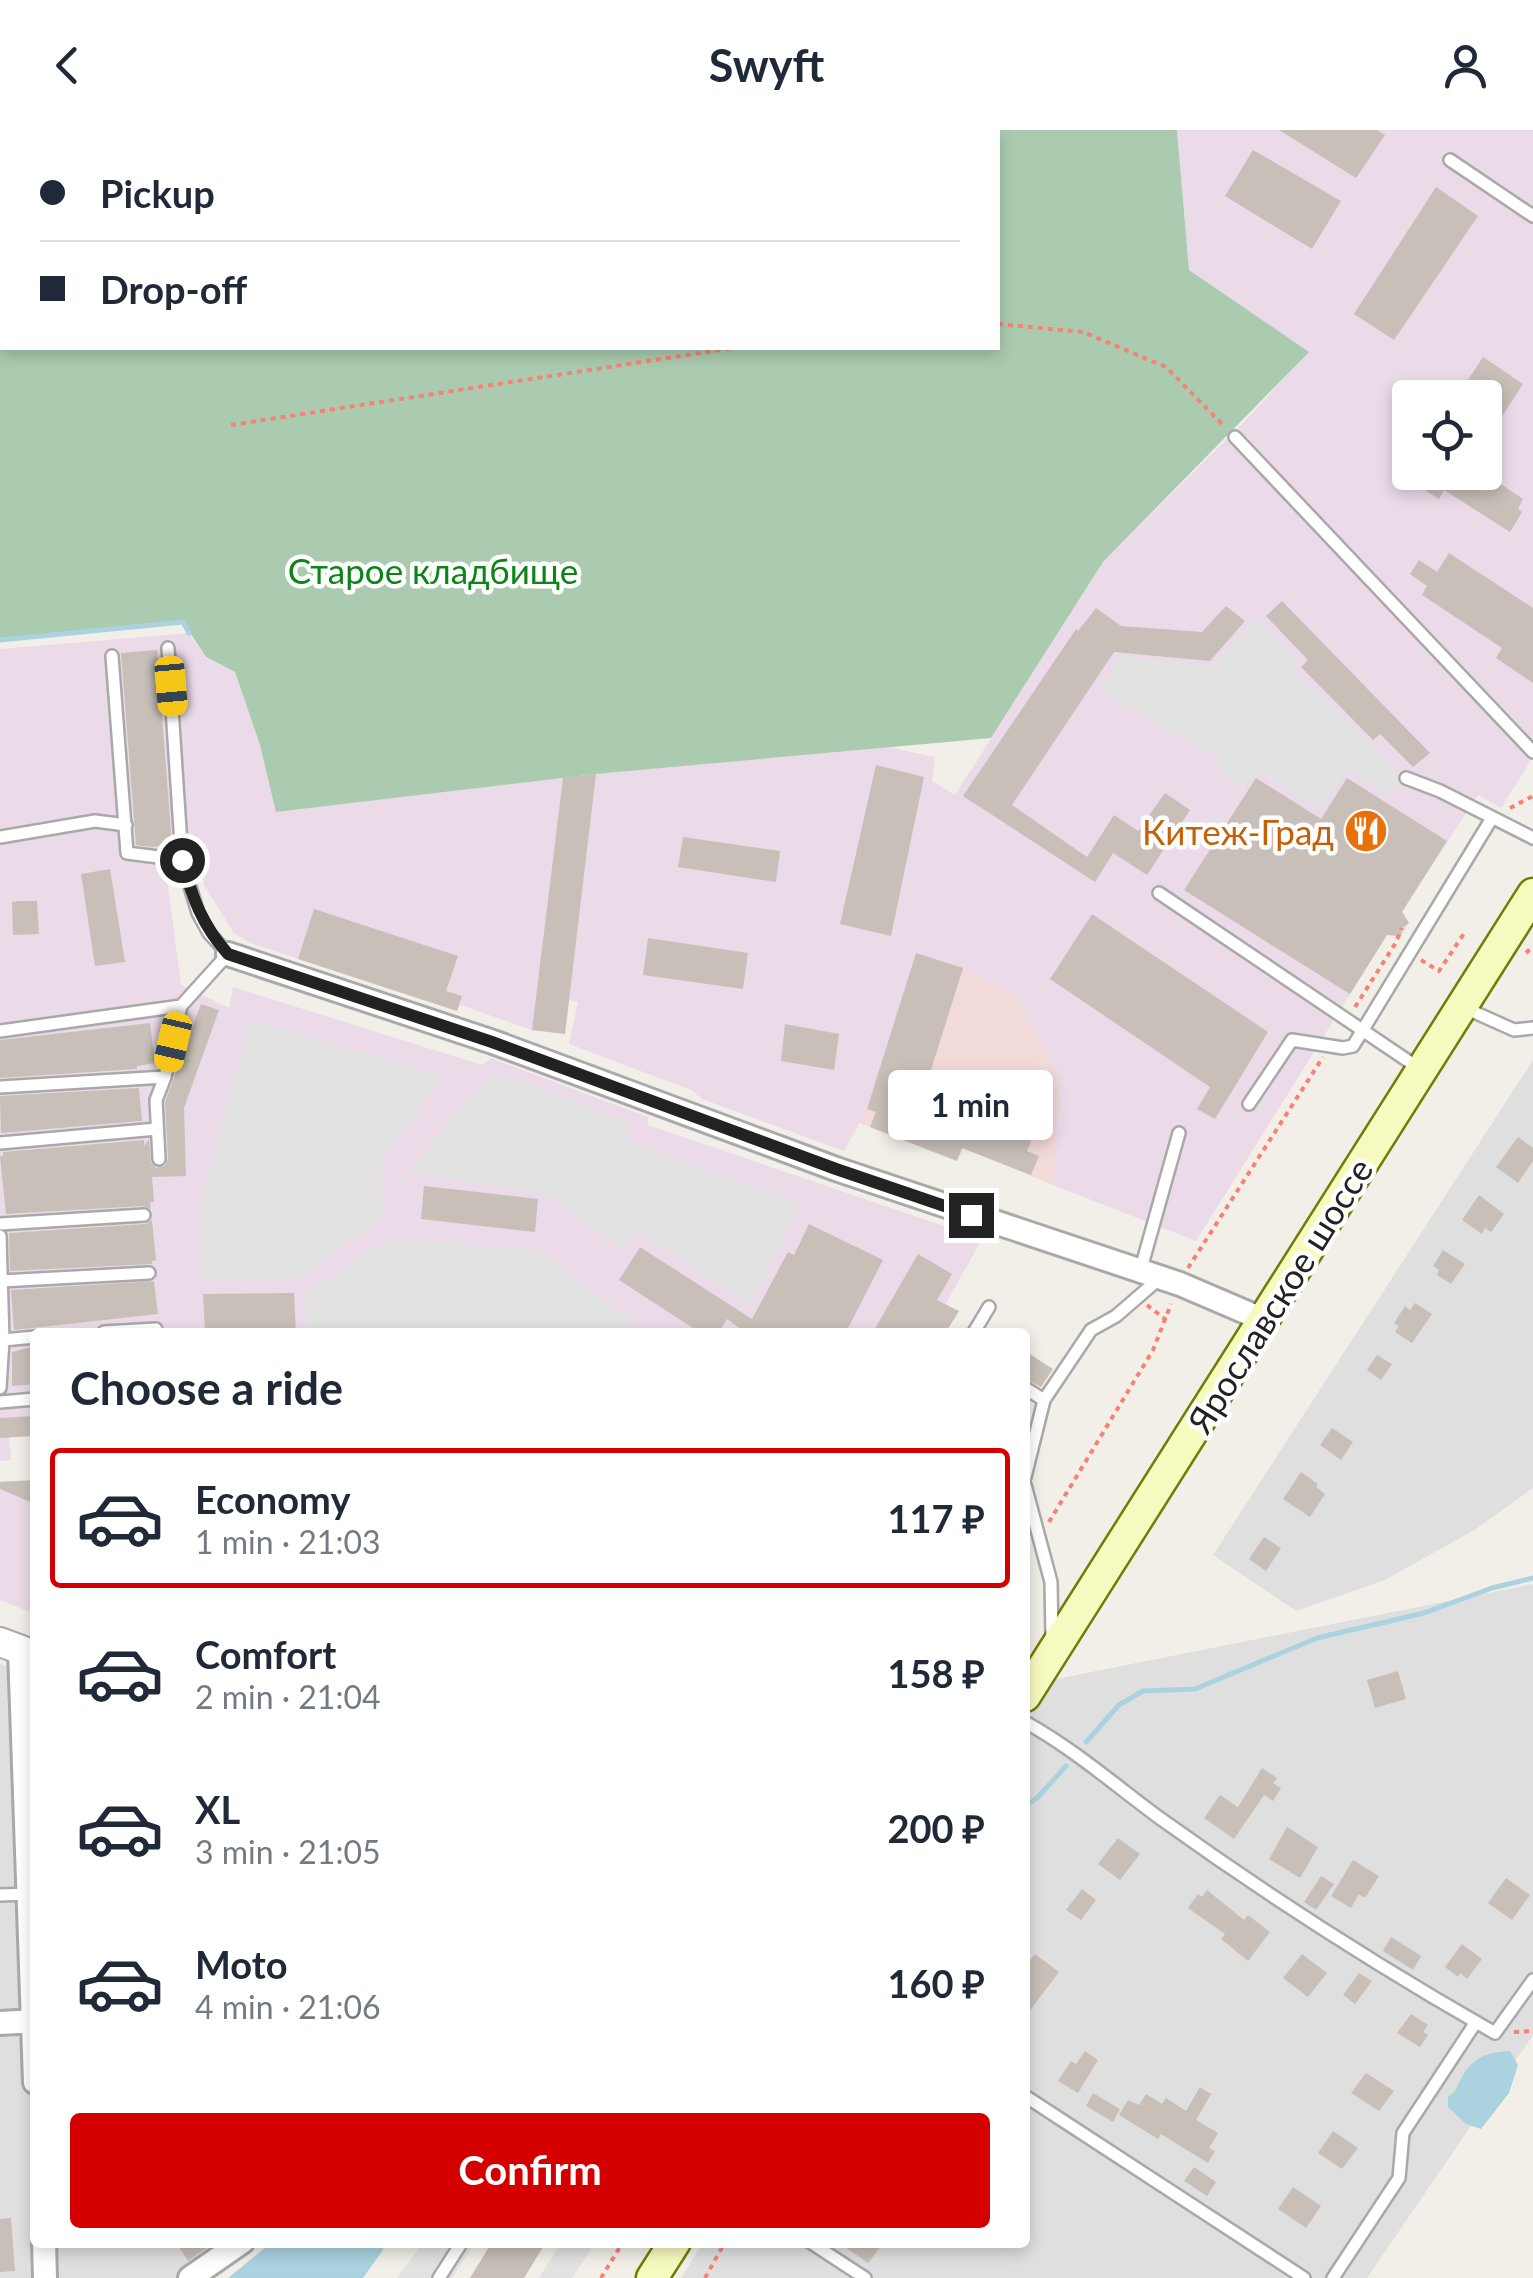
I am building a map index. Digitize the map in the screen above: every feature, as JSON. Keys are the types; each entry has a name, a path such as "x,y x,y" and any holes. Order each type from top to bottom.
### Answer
{"main road":[{"name":"Ярославское шоссе","path":"1030,1688 1533,894"},
{"path":"652,2278 671,2248"}],"street":[{"path":"228,954 492,1042 836,1169 1160,1278 1264,1320"},
{"path":"18,1649 30,1875"},
{"path":"0,2023 30,2021"},
{"path":"44,2248 46,2278"},
{"path":"190,2278 233,2248"}],"lane":[{"path":"1450,160 1533,216"},
{"path":"1235,437 1533,752"},
{"path":"159,1159 156,1100 181,1006 228,954 198,913 182,860 168,648"},
{"path":"112,656 127,853 182,860"},
{"path":"1406,778 1533,838"},
{"path":"1249,1104 1292,1040 1353,1046 1492,818"},
{"path":"0,837 95,821 126,826"},
{"path":"1159,894 1420,1069"},
{"path":"0,1031 181,1006"},
{"path":"1461,1006 1514,1030 1533,1028"},
{"path":"0,1087 165,1077"},
{"path":"0,1143 157,1130"},
{"path":"1030,1460 1044,1400 1091,1330 1107,1322 1160,1278 1178,1133"},
{"path":"0,1224 144,1215"},
{"path":"0,1236 0,1388"},
{"path":"1,1281 149,1273"},
{"path":"976,1328 989,1307"},
{"path":"3,1340 30,1337"},
{"path":"1030,1391 1044,1400"},
{"path":"0,1402 30,1399"},
{"path":"1030,1502 1051,1582 1052,1653"},
{"path":"1030,1725 1060,1741 1162,1819 1244,1874 1407,1982 1494,2033 1533,1980"},
{"path":"0,1895 30,1894"},
{"path":"1333,2278 1399,2178 1403,2133 1476,2022"},
{"path":"1030,2099 1304,2278"},
{"path":"439,2278 458,2248"},
{"path":"819,2248 865,2278"}],"path":[{"path":"1000,324 1083,332 1166,367 1235,437"},
{"path":"232,426 713,350"},
{"path":"1492,818 1533,796"},
{"path":"1347,1019 1396,944 1402,928"},
{"path":"1410,953 1440,971 1465,932"},
{"path":"1518,966 1533,946"},
{"path":"1039,1539 1152,1350 1160,1278 1202,1244 1331,1044"},
{"path":"601,2278 620,2248"},
{"path":"705,2278 722,2248"}],"shaded area":[{"path":"1177,130 1533,130 1533,757 1501,808 1478,795 1402,911 1409,923 1401,936 1387,935 1196,1241 1053,1185 1059,1081 1015,994 963,968 916,954 867,1109 844,1151 702,1099 691,1090 569,1044 578,1002 569,1000 565,1034 532,1030 460,1005 457,1011 253,944 234,933 204,885 201,867 165,864 181,985 229,1008 233,987 482,1065 491,1058 648,1117 648,1125 982,1239 932,1328 30,1328 30,1436 9,1437 11,1460 0,1461 0,649 189,633 206,658 235,672 277,812 596,774 888,747 935,757 932,781 955,795 1103,562 1245,421 1308,352 1189,270"},
{"path":"1255,618 1297,657 1294,671 1406,778 1388,796 1348,770 1319,810 1258,771 1244,787 1223,774 1216,757 1098,690 1121,656 1213,667"},
{"path":"916,953 963,968 1015,994 1060,1081 1053,1185 963,1148 957,1161 859,1123 867,1109"},
{"path":"250,1019 443,1077 381,1163 381,1220 295,1279 199,1280 200,1207"},
{"path":"1533,1060 1533,1488 1476,1529 1385,1580 1296,1611 1213,1555"},
{"path":"494,1072 624,1120 631,1142 802,1205 750,1304 636,1231 623,1251 545,1194 405,1172"},
{"path":"388,1239 538,1250 629,1319 625,1328 307,1328 306,1294"},
{"path":"11,1481 30,1503 30,1612 0,1600 0,1482"},
{"path":"1533,1584 1533,2035 1367,2278 681,2278 700,2248 1030,2248 1030,1714 1051,1680"},
{"path":"0,1664 30,1675 30,2248 229,2248 184,2278 0,2278"},
{"path":"419,2248 472,2248 452,2278 397,2278"},
{"path":"558,2248 592,2248 572,2278 539,2278"}],"green space":[{"name":"Старое кладбище","path":"1000,130 1177,130 1189,270 1309,352 1103,562 991,738 596,774 276,812 260,745 235,672 206,657 183,622 0,640 0,350 1000,350"}],"water":[{"path":"1510,2051 1518,2065 1509,2093 1481,2129 1466,2124 1448,2107 1448,2097 1476,2060"},
{"path":"265,2248 383,2248 363,2278 228,2278"}],"building":[{"path":"1279,130 1377,130 1385,135 1356,178"},
{"path":"1253,150 1341,201 1312,249 1225,196"},
{"path":"1436,187 1478,216 1394,340 1354,314"},
{"path":"1483,357 1523,384 1502,417 1502,380 1468,380"},
{"path":"1502,485 1523,499 1518,509 1522,512 1510,532 1444,490 1502,490"},
{"path":"1427,490 1444,490 1439,499"},
{"path":"1449,553 1533,608 1533,683 1496,658 1502,648 1422,595 1427,586 1410,574 1419,560 1437,572"},
{"path":"1282,601 1430,753 1413,767 1380,734 1373,740 1301,667 1308,660 1266,616"},
{"path":"1226,606 1245,621 1210,661 1114,652 1012,805 1087,857 1114,815 1138,831 1165,793 1190,810 1147,875 1113,853 1095,882 963,796 1076,629 1096,608 1121,626 1202,632"},
{"path":"157,650 172,845 152,847 136,845 121,653"},
{"path":"876,765 924,777 891,936 840,924"},
{"path":"596,774 565,1034 532,1030 563,778"},
{"path":"1256,778 1321,819 1347,778 1447,841 1402,912 1409,923 1402,928 1401,936 1387,935 1350,994 1184,890"},
{"path":"683,837 780,851 776,882 678,867"},
{"path":"110,869 125,962 95,966 81,874"},
{"path":"37,901 39,934 13,935 12,902"},
{"path":"314,909 458,956 446,991 462,996 457,1011 298,959"},
{"path":"1092,914 1268,1032 1215,1119 1197,1109 1210,1087 1050,979"},
{"path":"648,938 748,953 743,989 643,975"},
{"path":"916,953 963,968 927,1083 981,1104 975,1119 1031,1141 1027,1151 1039,1156 1031,1175 962,1148 957,1161 870,1127 876,1112 867,1109"},
{"path":"201,1004 219,1010 184,1108 186,1176 152,1177 151,1209 143,1206 6,1214 0,1156 3,1152 144,1140 144,1146 149,1139 151,1163 156,1168 165,1166 165,1102"},
{"path":"150,1023 155,1063 137,1069 0,1078 0,1040"},
{"path":"785,1024 839,1034 834,1070 781,1061"},
{"path":"139,1088 142,1121 1,1133 0,1096"},
{"path":"1518,1137 1533,1148 1533,1161 1518,1183 1496,1167"},
{"path":"424,1186 538,1199 535,1232 421,1219"},
{"path":"1479,1195 1504,1214 1491,1232 1485,1228 1482,1234 1462,1220"},
{"path":"152,1220 156,1260 152,1264 10,1271 9,1233 145,1224"},
{"path":"809,1224 883,1260 848,1328 739,1328 727,1319 721,1328 693,1328 619,1280 640,1247 752,1319 788,1252 794,1255"},
{"path":"1443,1250 1465,1264 1451,1284 1437,1275 1439,1270 1433,1266"},
{"path":"918,1254 952,1274 937,1300 959,1311 948,1328 875,1328"},
{"path":"154,1281 158,1314 14,1330 11,1290"},
{"path":"294,1293 296,1328 205,1328 203,1294"},
{"path":"1415,1303 1432,1314 1412,1343 1395,1332 1399,1326 1394,1323 1405,1306 1410,1310"},
{"path":"30,1347 30,1384 12,1386 12,1352"},
{"path":"1030,1354 1053,1369 1041,1387 1030,1382"},
{"path":"1377,1355 1392,1364 1381,1380 1367,1370"},
{"path":"30,1416 30,1436 0,1438 0,1418"},
{"path":"1332,1428 1353,1442 1341,1460 1320,1445"},
{"path":"1301,1472 1325,1494 1310,1517 1283,1499"},
{"path":"30,1480 30,1502 0,1489 0,1482"},
{"path":"1264,1537 1281,1548 1266,1571 1249,1559"},
{"path":"1398,1671 1406,1699 1375,1708 1367,1680"},
{"path":"1262,1768 1277,1778 1273,1783 1281,1788 1273,1801 1264,1795 1234,1839 1204,1818 1220,1795 1238,1807"},
{"path":"1287,1827 1318,1847 1300,1878 1269,1859"},
{"path":"1118,1838 1140,1854 1120,1880 1098,1864"},
{"path":"1353,1860 1379,1876 1365,1898 1359,1894 1351,1908 1331,1896"},
{"path":"1321,1876 1334,1884 1316,1910 1304,1902"},
{"path":"1506,1878 1530,1895 1512,1920 1488,1903"},
{"path":"1082,1889 1096,1900 1081,1920 1066,1910"},
{"path":"1207,1890 1244,1920 1248,1915 1270,1932 1248,1961 1221,1939 1225,1934 1188,1908 1198,1894 1202,1897"},
{"path":"1391,1937 1421,1956 1413,1970 1383,1951"},
{"path":"1462,1944 1482,1959 1467,1979 1445,1967"},
{"path":"1035,1954 1059,1972 1030,2010 1030,1960"},
{"path":"1302,1954 1327,1973 1308,1997 1283,1978"},
{"path":"1359,1973 1372,1981 1355,2004 1343,1995"},
{"path":"1411,2014 1428,2025 1423,2032 1428,2035 1420,2047 1397,2033"},
{"path":"1085,2051 1098,2060 1078,2093 1058,2081 1071,2061 1076,2064"},
{"path":"1366,2073 1394,2091 1379,2111 1351,2093"},
{"path":"1200,2087 1211,2094 1196,2120 1218,2133 1209,2148 1215,2151 1208,2163 1161,2134 1158,2139 1119,2115 1128,2100 1139,2105 1146,2094 1162,2104 1166,2098 1186,2111"},
{"path":"1093,2093 1120,2109 1113,2122 1086,2106"},
{"path":"1333,2131 1358,2148 1342,2169 1318,2153"},
{"path":"1194,2167 1216,2182 1207,2196 1184,2181"},
{"path":"1293,2187 1321,2206 1306,2228 1278,2209"},
{"path":"11,2218 15,2271 0,2272 0,2219"},
{"path":"180,2248 206,2248 188,2261"},
{"path":"488,2248 542,2248 524,2278 470,2278"},
{"path":"847,2248 879,2248 868,2263"}],"waterway":[{"path":"0,640 183,622 189,633"},
{"path":"1086,1742 1119,1705 1143,1691 1195,1689 1317,1638 1424,1613 1492,1588 1533,1578"},
{"path":"1030,1803 1066,1766"}],"place":[{"name":"Китеж-Град","path":"1366,831"}],"route":[{"path":"182,860 198,913 228,954 492,1042 971,1215"}]}
